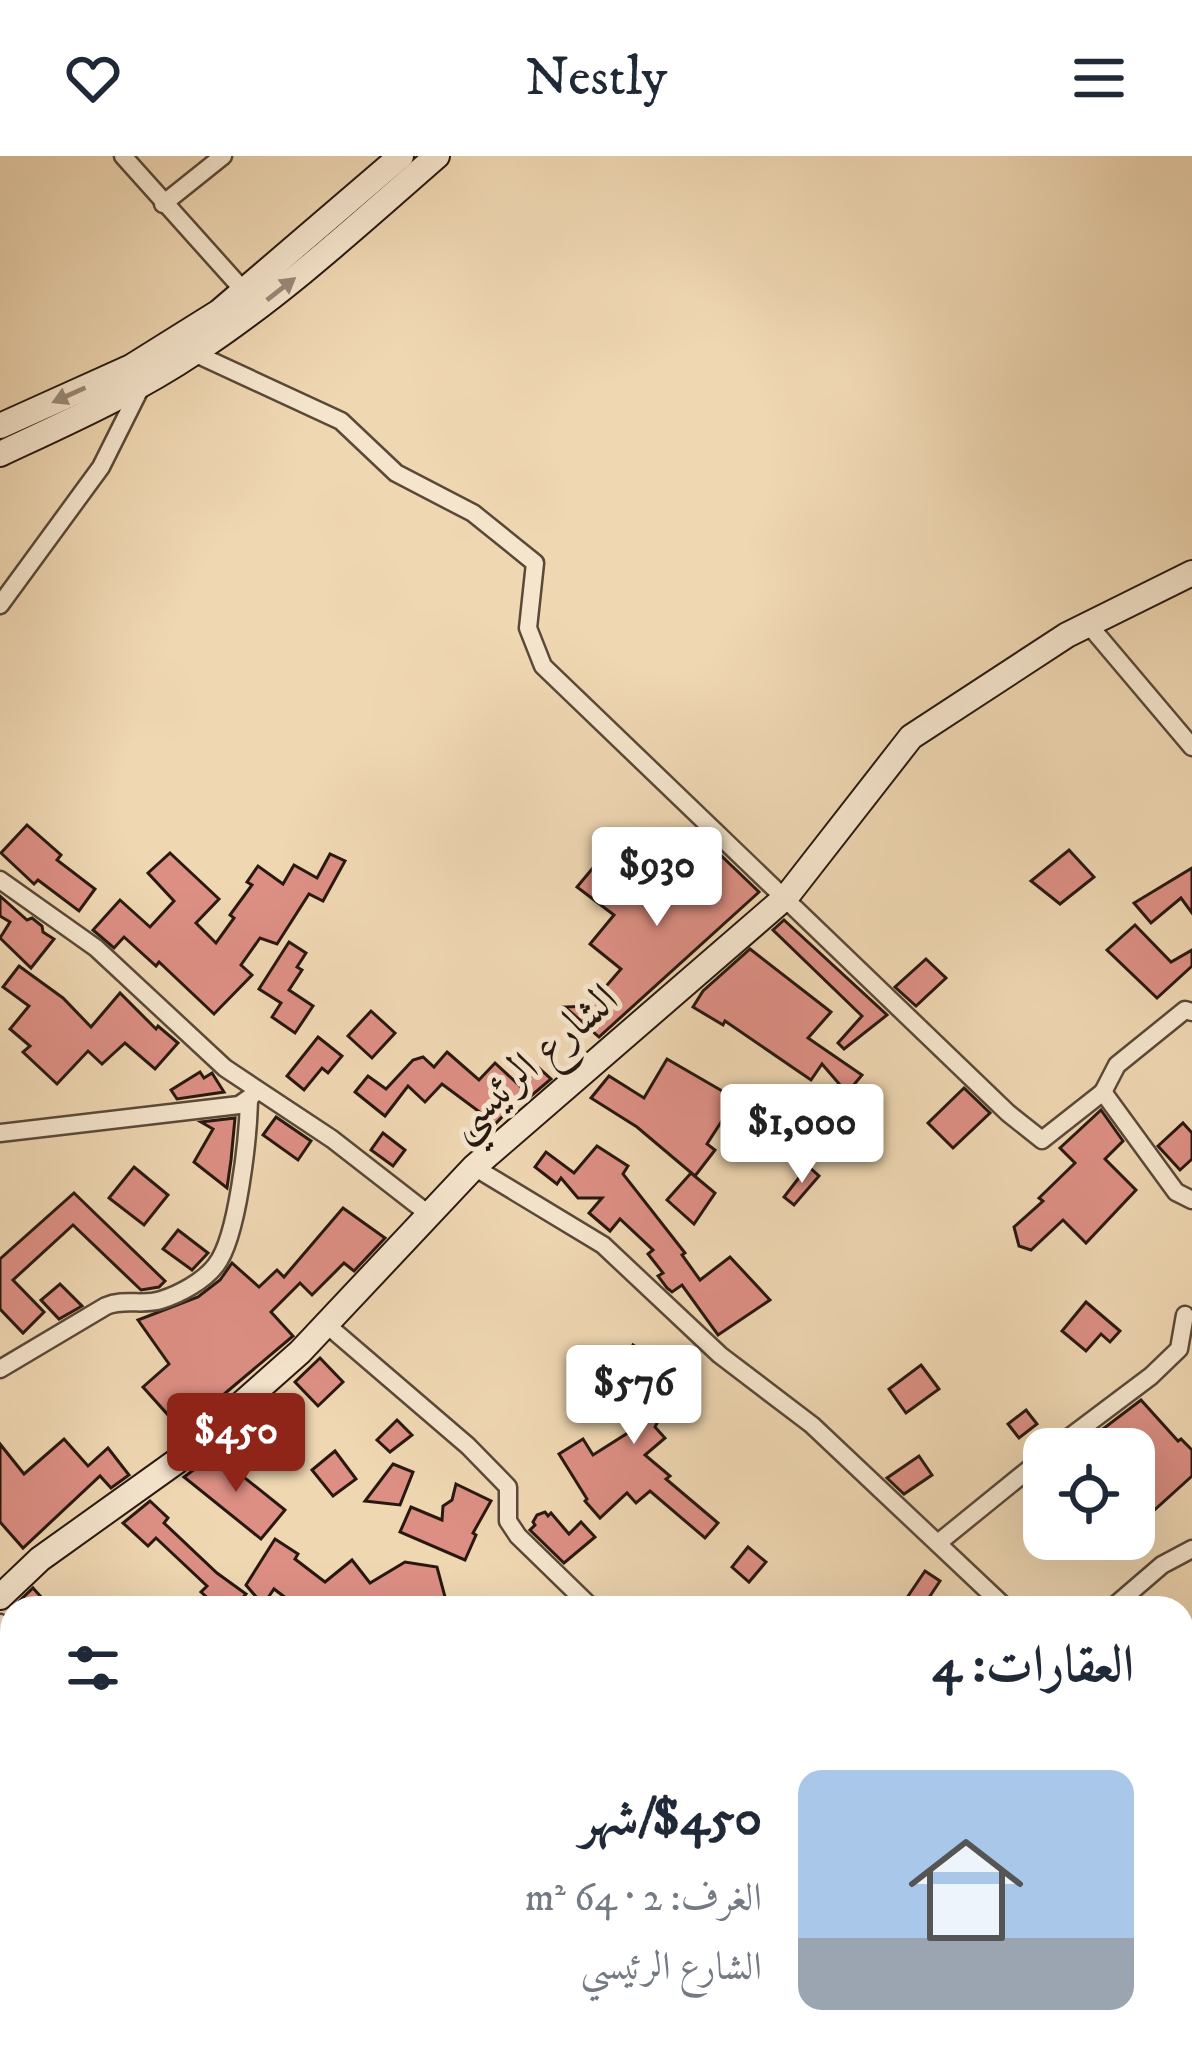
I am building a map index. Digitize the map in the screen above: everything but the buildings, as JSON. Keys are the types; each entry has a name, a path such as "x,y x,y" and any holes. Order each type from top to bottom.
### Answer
{"street":[{"path":"123,156 244,291"},
{"path":"163,204 223,156"},
{"path":"0,454 137,376 219,313 401,156"},
{"path":"0,426 194,353 281,290 437,156"},
{"path":"194,353 341,422 396,472 473,513 536,563 529,628 543,666 1042,1140 1103,1092 1117,1065 1185,1010 1192,1012"},
{"path":"0,605 101,467 137,376"},
{"name":"الشارع الرئيسي","path":"2,1596 40,1559 177,1461 327,1324 474,1167 787,896 910,737 1088,625 1192,573"},
{"path":"1088,625 1192,748"},
{"path":"0,880 96,948 253,1096 332,1138 431,1216"},
{"path":"1103,1092 1176,1192 1192,1201"},
{"path":"0,1133 239,1106 253,1096"},
{"path":"0,1369 106,1306 157,1302 190,1287 216,1265 226,1245 247,1156 253,1096"},
{"path":"474,1167 603,1245 720,1355 812,1425 993,1596"},
{"path":"1082,1428 1151,1376 1179,1348 1185,1315"},
{"path":"327,1324 468,1446 508,1487 508,1521 580,1596"},
{"path":"938,1543 1023,1474"},
{"path":"1126,1596 1162,1565 1192,1549"}]}
